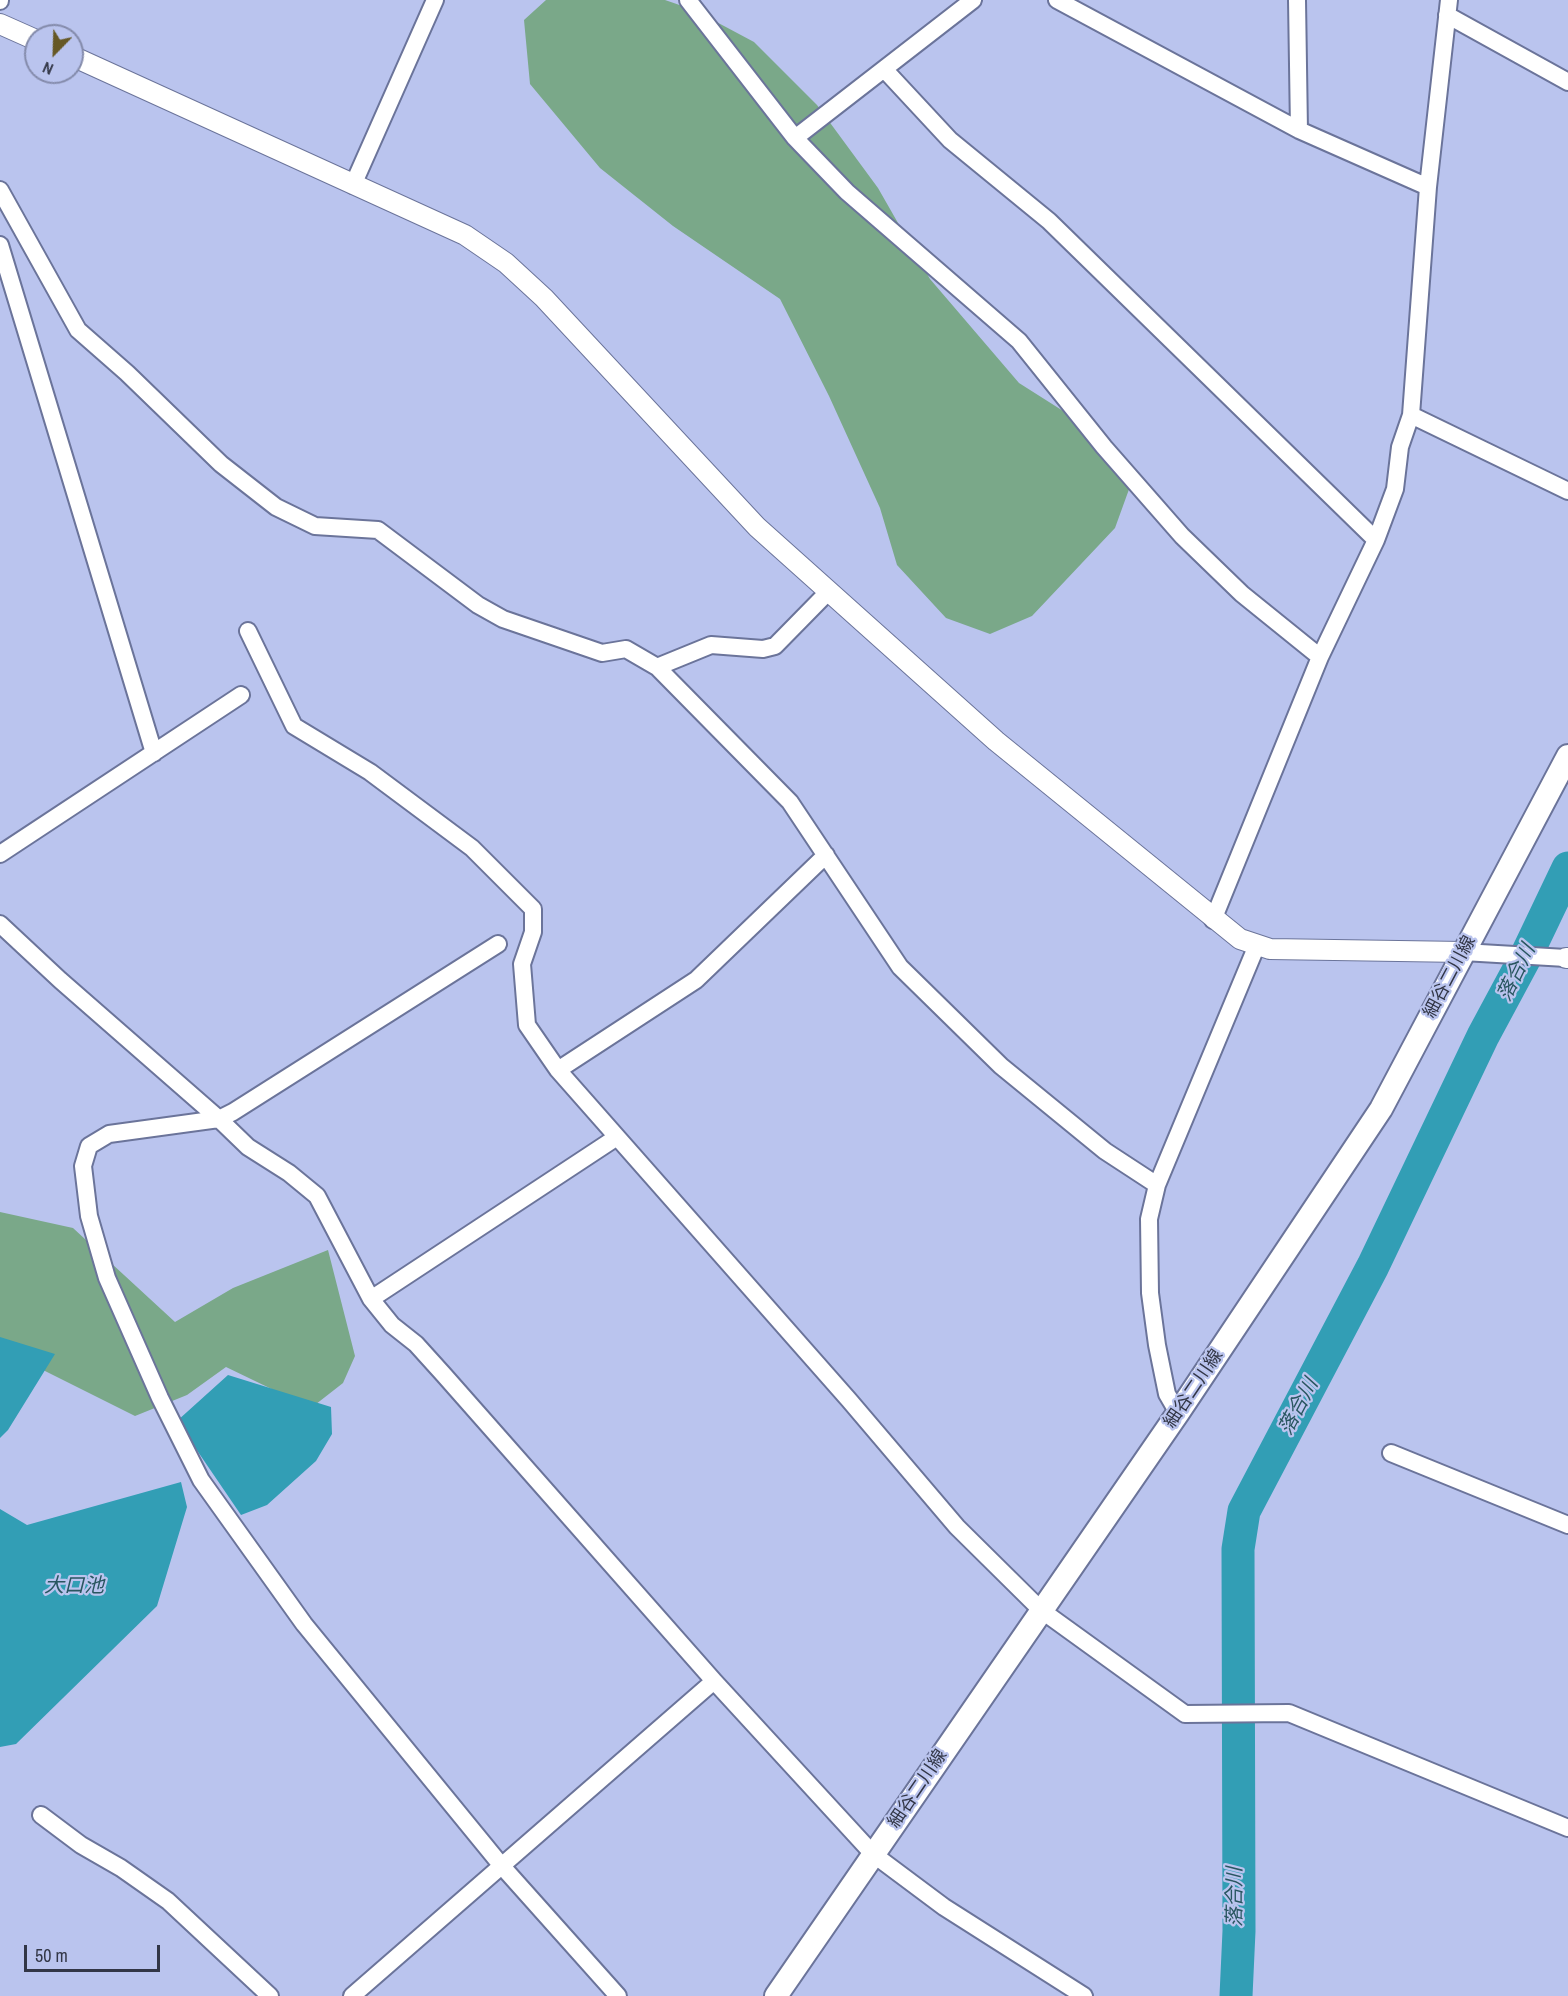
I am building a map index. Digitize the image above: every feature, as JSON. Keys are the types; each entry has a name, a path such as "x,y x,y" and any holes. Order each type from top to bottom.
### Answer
{"main road":[{"name":"細谷二川線","path":"776,1996 1178,1413 1381,1109 1568,756"}],"street":[{"path":"353,185 435,0"},
{"path":"688,0 795,138 847,192 1019,341 1104,447 1182,536 1242,594 1320,657"},
{"path":"795,138 973,0"},
{"path":"1057,0 1299,130 1428,187"},
{"path":"1297,0 1299,130"},
{"path":"1213,920 1320,657 1376,540 1393,496 1400,447 1411,415 1428,187 1448,7 1568,82"},
{"path":"0,24 24,35"},
{"path":"84,62 465,235 506,263 544,298 756,528 996,741 1213,920 1240,939 1270,949 1463,952 1567,958"},
{"path":"884,69 950,140 1049,221 1376,540"},
{"path":"0,190 78,330 127,373 221,464 276,507 315,526 378,530 478,605 503,619 602,653 626,649 657,667 790,802 900,967 1001,1066 1106,1150 1157,1185"},
{"path":"0,245 154,753"},
{"path":"1411,415 1568,491"},
{"path":"657,667 711,645 763,649 775,646 828,592"},
{"path":"248,632 294,726 370,771 472,848 533,909 533,932 522,964 527,1025 558,1070 849,1400 957,1527 1041,1610 1185,1714 1289,1713 1568,1828"},
{"path":"0,854 241,694"},
{"path":"558,1070 696,980 826,855"},
{"path":"0,924 248,1147 289,1173 317,1196 371,1299 392,1325 416,1344 714,1681 873,1854 944,1906 1084,1996"},
{"path":"498,944 219,1119 109,1134 89,1146 83,1166 89,1216 107,1278 160,1398 201,1480 304,1624 501,1865 618,1996"},
{"path":"1178,1413 1167,1394 1150,1293 1149,1219 1157,1185 1257,945"},
{"path":"371,1299 617,1137"},
{"path":"1391,1453 1568,1525"},
{"path":"352,1996 714,1681"},
{"path":"41,1815 81,1845 121,1868 168,1901 270,1996"}],"shaded area":[{"path":"546,0 665,0 694,10 754,42 817,105 878,188 930,279 1019,383 1090,428 1132,481 1115,528 1032,616 990,634 946,618 897,565 880,508 829,396 780,299 673,226 600,168 530,84 524,20"},
{"path":"0,1212 73,1228 175,1322 233,1288 328,1250 355,1356 343,1383 311,1408 226,1367 187,1395 135,1416 7,1352 0,1346"}],"water":[{"path":"0,1337 55,1354 8,1430 0,1438"},
{"path":"228,1375 331,1407 332,1434 316,1461 267,1505 241,1515 177,1421"},
{"name":"大口池","path":"181,1482 187,1507 157,1606 16,1744 0,1747 0,1509 27,1525"}],"waterway":[{"name":"落合川","path":"1236,1996 1239,1931 1238,1549 1244,1511 1373,1266 1483,1036 1526,956 1568,868"}]}
